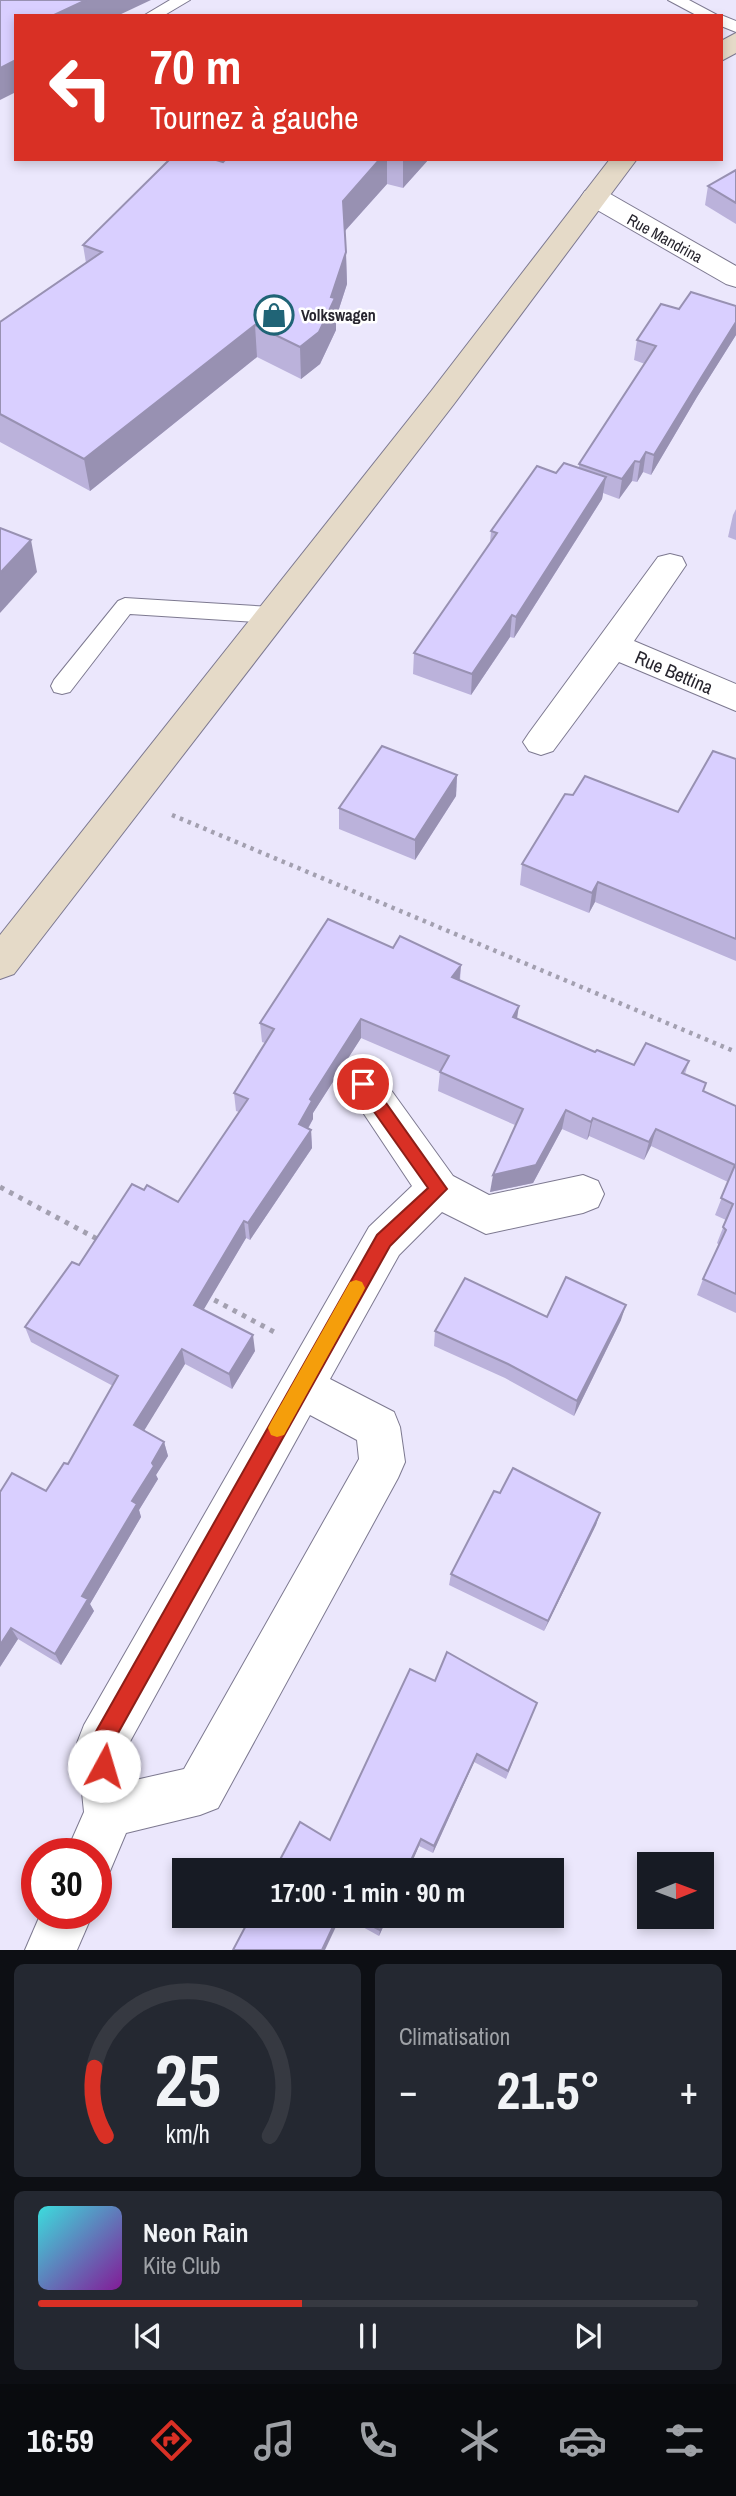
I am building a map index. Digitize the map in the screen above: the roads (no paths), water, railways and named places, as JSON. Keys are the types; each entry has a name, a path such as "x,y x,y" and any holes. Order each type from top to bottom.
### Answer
{"main road":[{"path":"0,963 622,161"}],"street":[{"name":"Rue Mandrina","path":"595,197 736,278"},
{"name":"Rue Bettina","path":"541,742 670,565"},
{"name":"Rue Bettina","path":"613,646 736,698"},
{"path":"363,1084 438,1189 486,1215 583,1194"},
{"path":"309,1371 378,1427 382,1462 200,1790 100,1832 102,1743 309,1371 383,1241 438,1189"},
{"path":"51,1950 60,1929"}],"lane":[{"path":"155,14 182,0"},
{"path":"676,0 707,14"},
{"path":"62,686 125,606 272,615"}],"place":[{"name":"Volkswagen","path":"274,315"}]}
